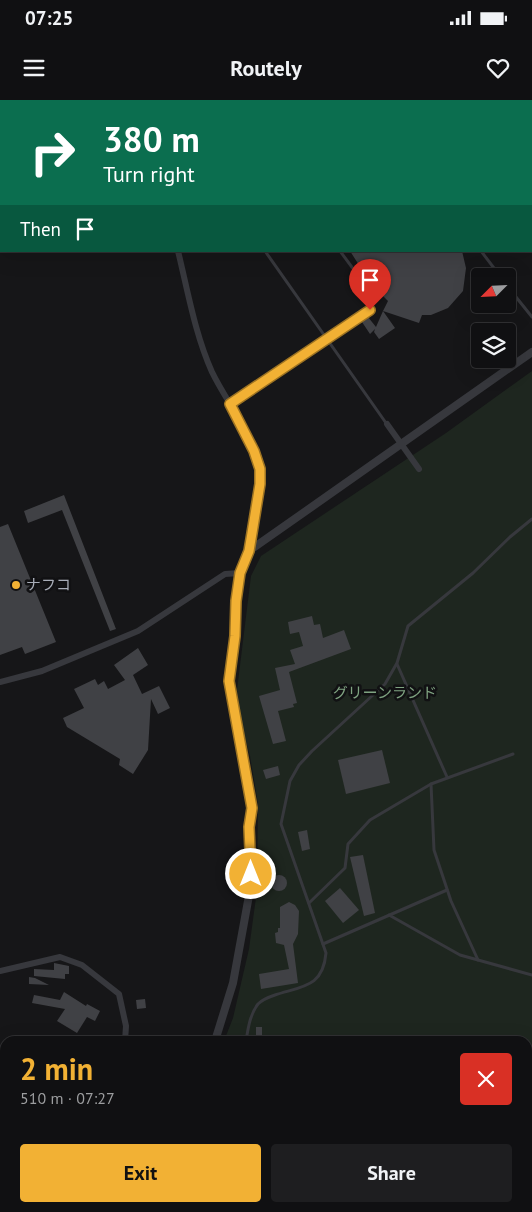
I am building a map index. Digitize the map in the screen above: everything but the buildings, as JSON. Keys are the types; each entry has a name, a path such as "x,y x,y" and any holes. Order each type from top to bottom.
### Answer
{"street":[{"path":"178,252 200,343 254,451 260,469 260,484 249,551 240,573 229,681 252,808 249,827 251,858 250,890 233,983 217,1036"},
{"path":"249,551 532,352"},
{"path":"386,424 419,469"},
{"path":"0,682 42,671 138,631 224,574 240,573"},
{"path":"0,971 60,957 82,965 119,994 126,1026 125,1036"}],"lane":[{"path":"266,252 386,424"},
{"path":"230,404 370,310 371,293 341,252"},
{"path":"482,252 494,268"},
{"path":"516,297 532,317"},
{"path":"247,1036 251,1020 258,1005 265,999 313,982 321,975 325,968 326,952 281,824 290,781 299,765 312,751 385,684 397,663 408,626 473,573 510,537 532,519"},
{"path":"397,663 447,777"},
{"path":"310,903 345,868 348,844 370,820 431,784 513,754"},
{"path":"431,784 434,850 447,890 478,960"},
{"path":"323,944 447,890"},
{"path":"389,915 460,955 532,975"}],"green space":[{"name":"グリーンランド","path":"532,371 532,1036 226,1036 233,1018 249,949 257,890 258,804 250,756 240,719 237,690 251,576 261,556 446,433"}],"place":[{"name":"ナフコ","path":"16,585"}],"route":[{"path":"251,874 249,827 252,808 229,681 240,573 249,551 260,484 260,469 254,451 230,404 370,310"}]}
